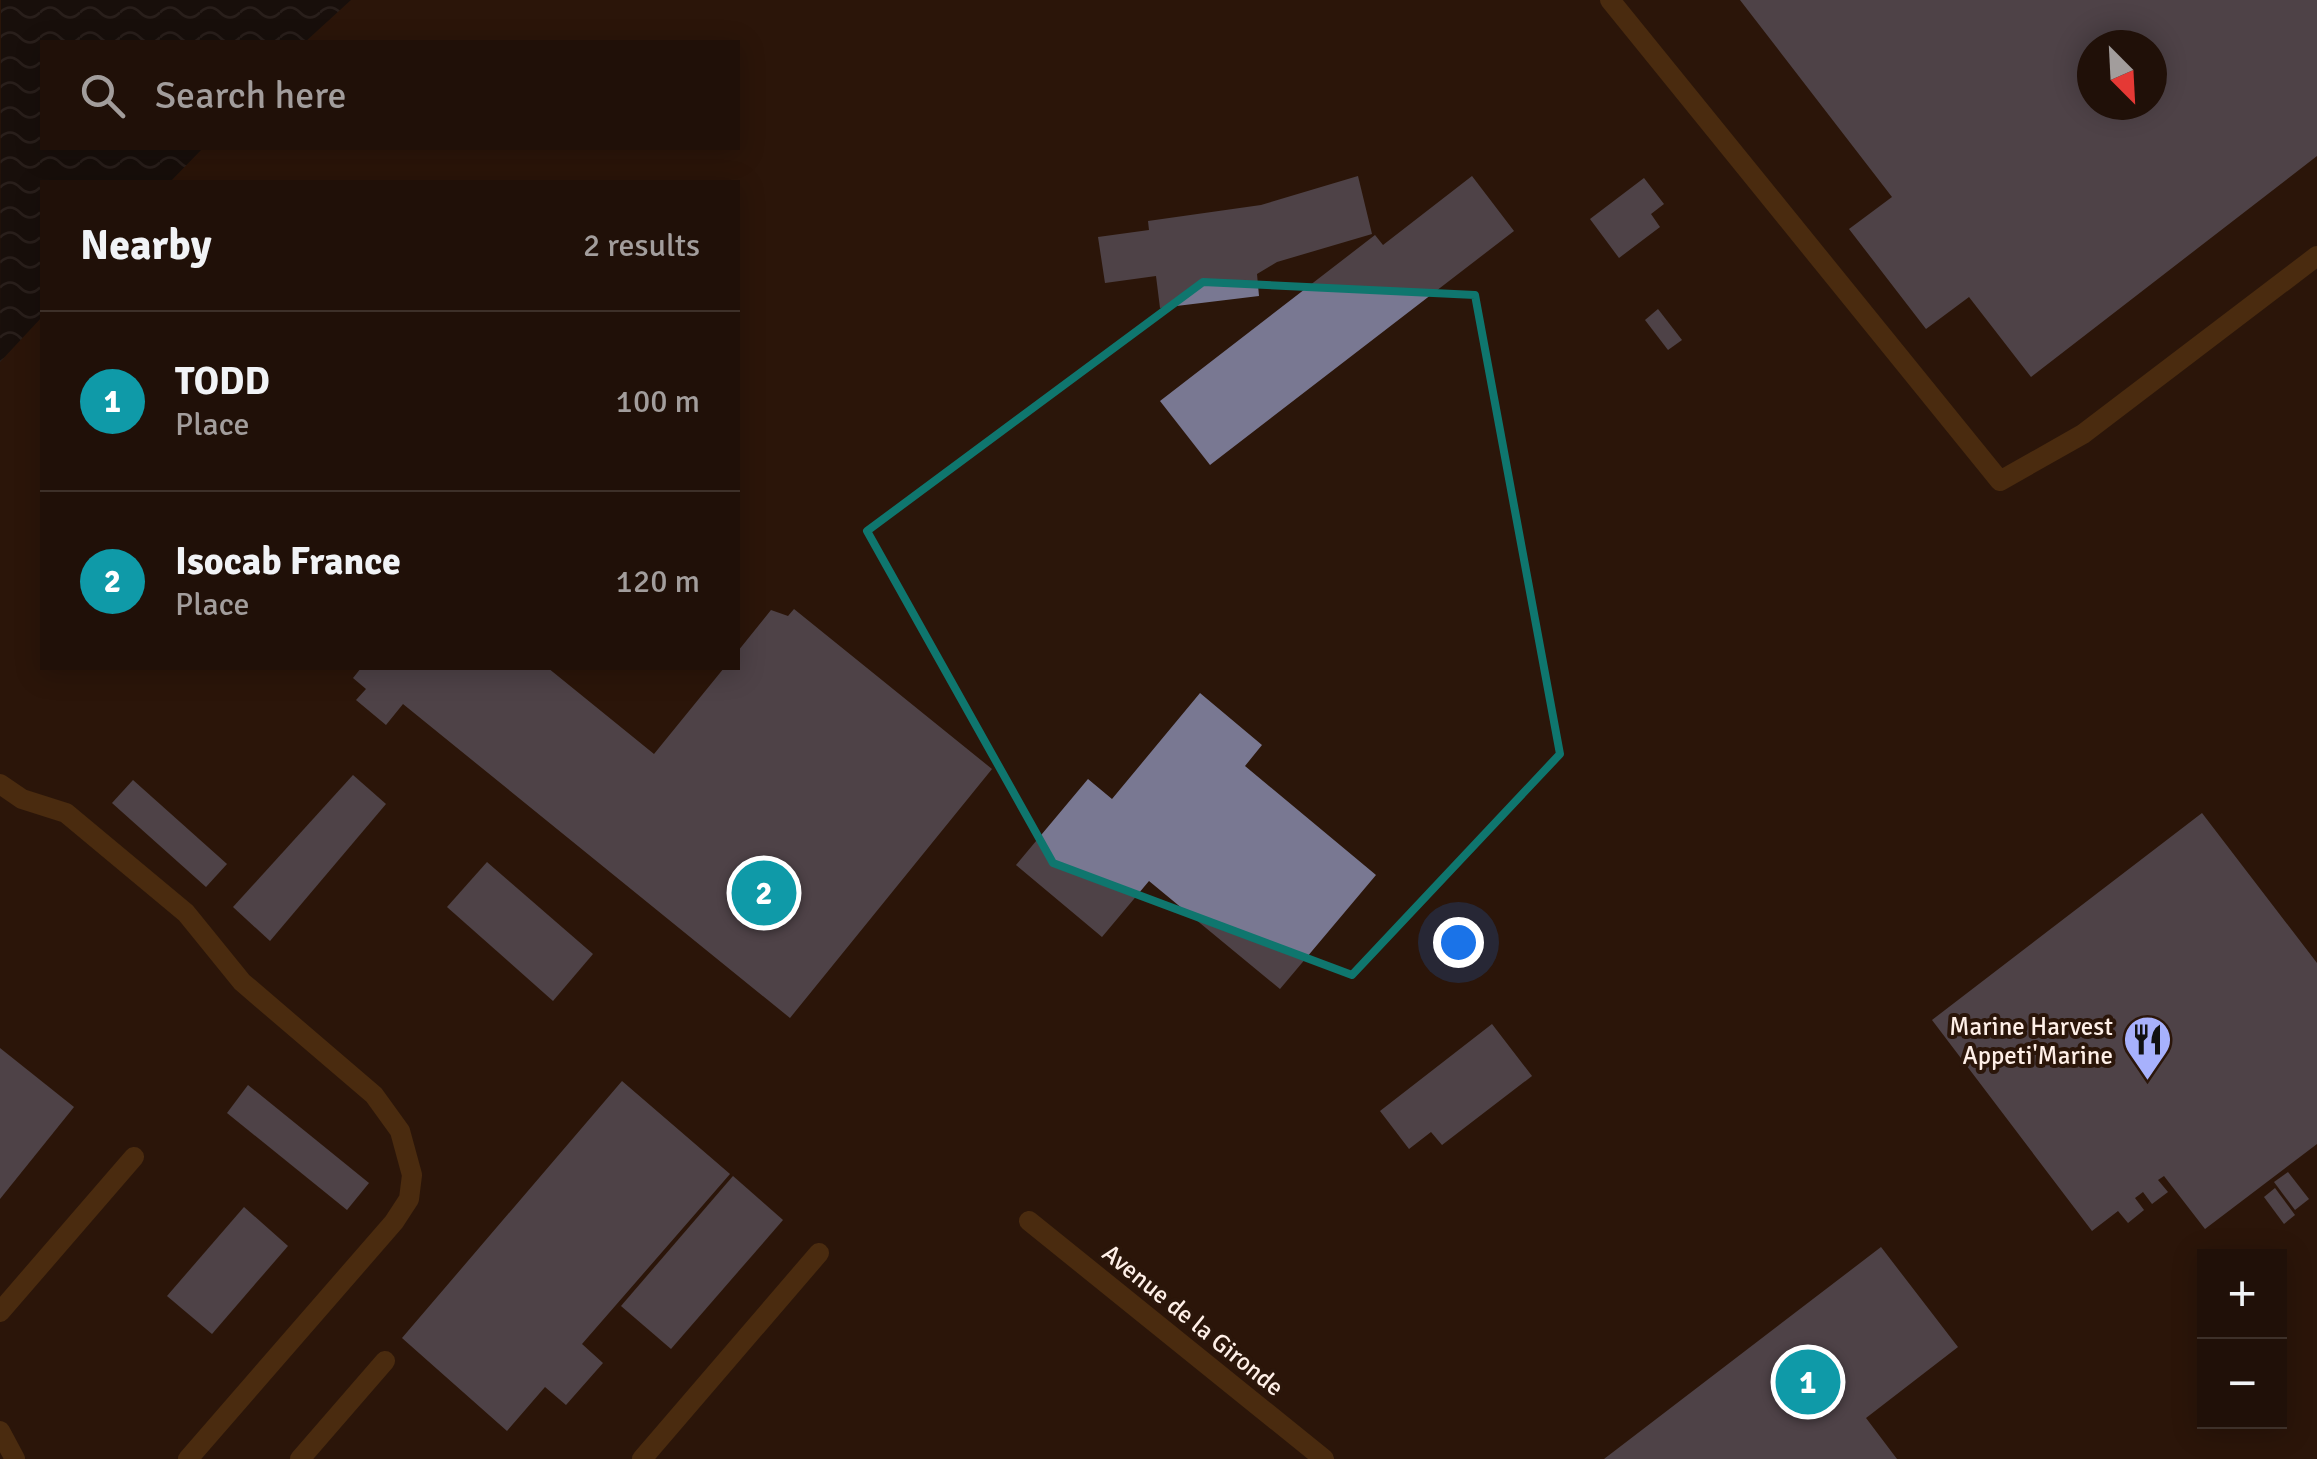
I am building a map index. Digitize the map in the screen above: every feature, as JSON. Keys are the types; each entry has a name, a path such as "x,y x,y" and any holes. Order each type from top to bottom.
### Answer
{"lane":[{"path":"1610,0 2000,481 2083,434 2317,256"},
{"path":"0,784 22,799 66,813 186,913 242,982 374,1095 394,1119 410,1160 409,1199 394,1222 188,1459"},
{"path":"0,1312 134,1156"},
{"name":"Avenue de la Gironde","path":"1029,1221 1324,1459"},
{"path":"642,1459 819,1253"},
{"path":"300,1459 385,1360"},
{"path":"0,1431 15,1459"}],"highlighted area":[{"path":"1203,282 1475,295 1560,754 1352,975 1053,863 867,531"}],"water":[{"path":"1,0 351,0 307,40 40,40 40,150 201,150 172,180 40,180 40,319 0,362"}],"building":[{"path":"1740,0 2317,0 2317,156 2031,377 1969,297 1926,329 1849,229 1892,197"},
{"path":"1358,176 1372,234 1277,262 1257,274 1259,296 1160,308 1156,276 1105,283 1098,237 1149,230 1148,221 1261,205"},
{"path":"1472,176 1514,231 1210,465 1160,401 1375,235 1383,245"},
{"path":"1644,178 1664,204 1651,214 1660,227 1619,258 1590,219"},
{"path":"1658,309 1682,340 1668,350 1645,320"},
{"path":"794,609 992,769 790,1018 403,704 386,725 356,700 366,689 353,678 359,670 550,670 654,754 722,670 740,670 740,649 771,610 788,616"},
{"path":"1200,693 1262,745 1245,766 1376,875 1280,989 1149,881 1102,937 1016,865 1088,779 1112,799"},
{"path":"353,775 386,804 270,941 233,907"},
{"path":"133,780 227,864 206,887 112,803"},
{"name":"Marine Harvest Appeti'Marine","path":"2202,813 2317,963 2317,1144 2205,1229 2164,1176 2158,1180 2168,1192 2152,1204 2143,1192 2135,1198 2144,1210 2128,1223 2118,1211 2092,1231 1932,1020"},
{"path":"487,862 593,954 553,1001 447,907"},
{"path":"1492,1024 1532,1076 1442,1145 1431,1132 1409,1149 1380,1111"},
{"path":"0,1048 74,1107 0,1199"},
{"path":"622,1081 730,1174 582,1344 603,1363 566,1405 545,1387 507,1431 402,1338"},
{"path":"248,1085 369,1183 347,1210 227,1113"},
{"path":"2288,1172 2309,1199 2295,1210 2274,1182"},
{"path":"733,1176 783,1220 671,1349 621,1306"},
{"path":"2275,1188 2295,1215 2284,1224 2264,1197"},
{"path":"244,1207 288,1246 212,1334 167,1296"},
{"path":"1881,1247 1958,1347 1866,1418 1897,1459 1604,1459"}],"place":[{"name":"Isocab France","path":"764,893"},
{"name":"Marine Harvest Appeti'Marine","path":"2148,1082"},
{"name":"TODD","path":"1808,1382"}]}
